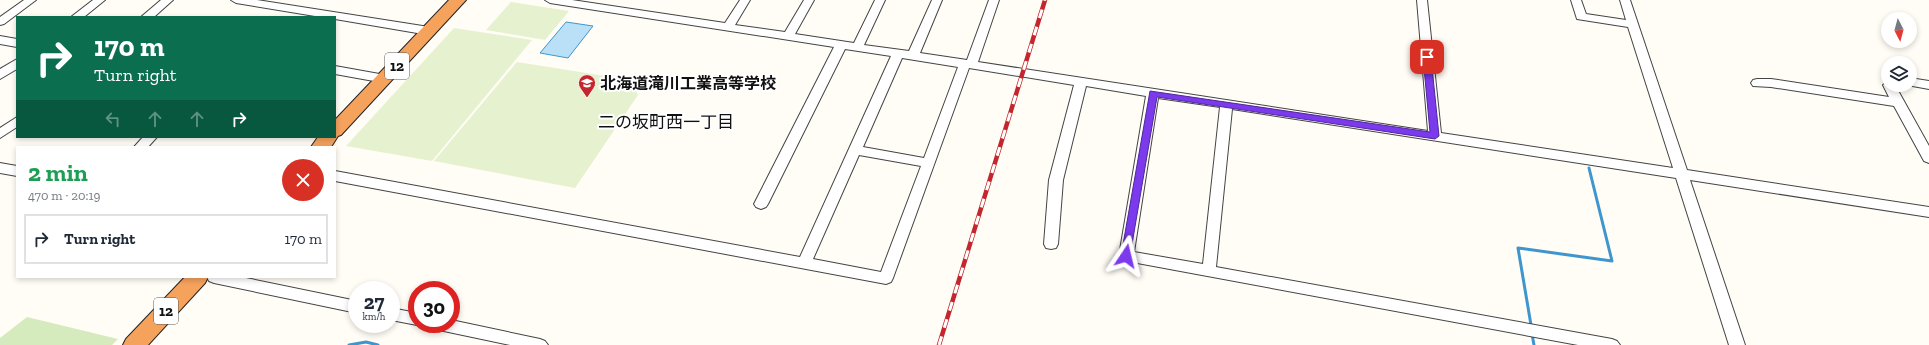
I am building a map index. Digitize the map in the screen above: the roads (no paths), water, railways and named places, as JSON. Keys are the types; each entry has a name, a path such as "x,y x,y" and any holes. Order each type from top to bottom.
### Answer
{"highway":[{"name":"12","path":"336,130 458,0"},
{"path":"321,146 328,138"},
{"name":"12","path":"134,345 197,278"}],"street":[{"path":"0,22 31,0"},
{"path":"78,16 100,0"},
{"path":"147,16 168,0"},
{"path":"236,0 288,13 312,16"},
{"path":"288,13 303,0"},
{"path":"550,0 1929,212"},
{"path":"614,10 621,0"},
{"path":"728,27 745,0"},
{"path":"788,37 809,0"},
{"path":"857,48 880,0"},
{"path":"913,56 937,0"},
{"path":"336,176 886,278 929,163 994,0"},
{"path":"1422,0 1435,136"},
{"path":"1576,0 1581,17 1633,24"},
{"path":"1625,0 1737,345"},
{"path":"336,19 429,31"},
{"path":"0,40 16,43"},
{"path":"762,204 841,45"},
{"path":"804,263 898,54"},
{"path":"0,75 16,63"},
{"path":"336,70 385,79"},
{"path":"1051,244 1056,180 1081,82"},
{"path":"1757,83 1771,83 1897,102"},
{"path":"1917,83 1929,85"},
{"path":"1892,92 1929,158"},
{"path":"1153,93 1126,256 1612,345"},
{"path":"1209,271 1226,104"},
{"path":"0,134 16,121"},
{"path":"141,146 150,138"},
{"path":"855,150 929,163"},
{"path":"0,168 16,171"},
{"path":"219,278 348,305"},
{"path":"460,328 540,345"}],"water":[{"path":"566,22 593,26 568,58 540,53"}],"waterway":[{"path":"1531,325 1518,248 1612,261 1589,168"},
{"path":"1532,334 1534,345"},
{"path":"349,345 366,342 378,345"}],"railway":[{"path":"939,345 1045,0"}],"place":[{"name":"北海道滝川工業高等学校","path":"587,98"}],"district":[{"name":"二の坂町西一丁目","path":"666,122"}]}
